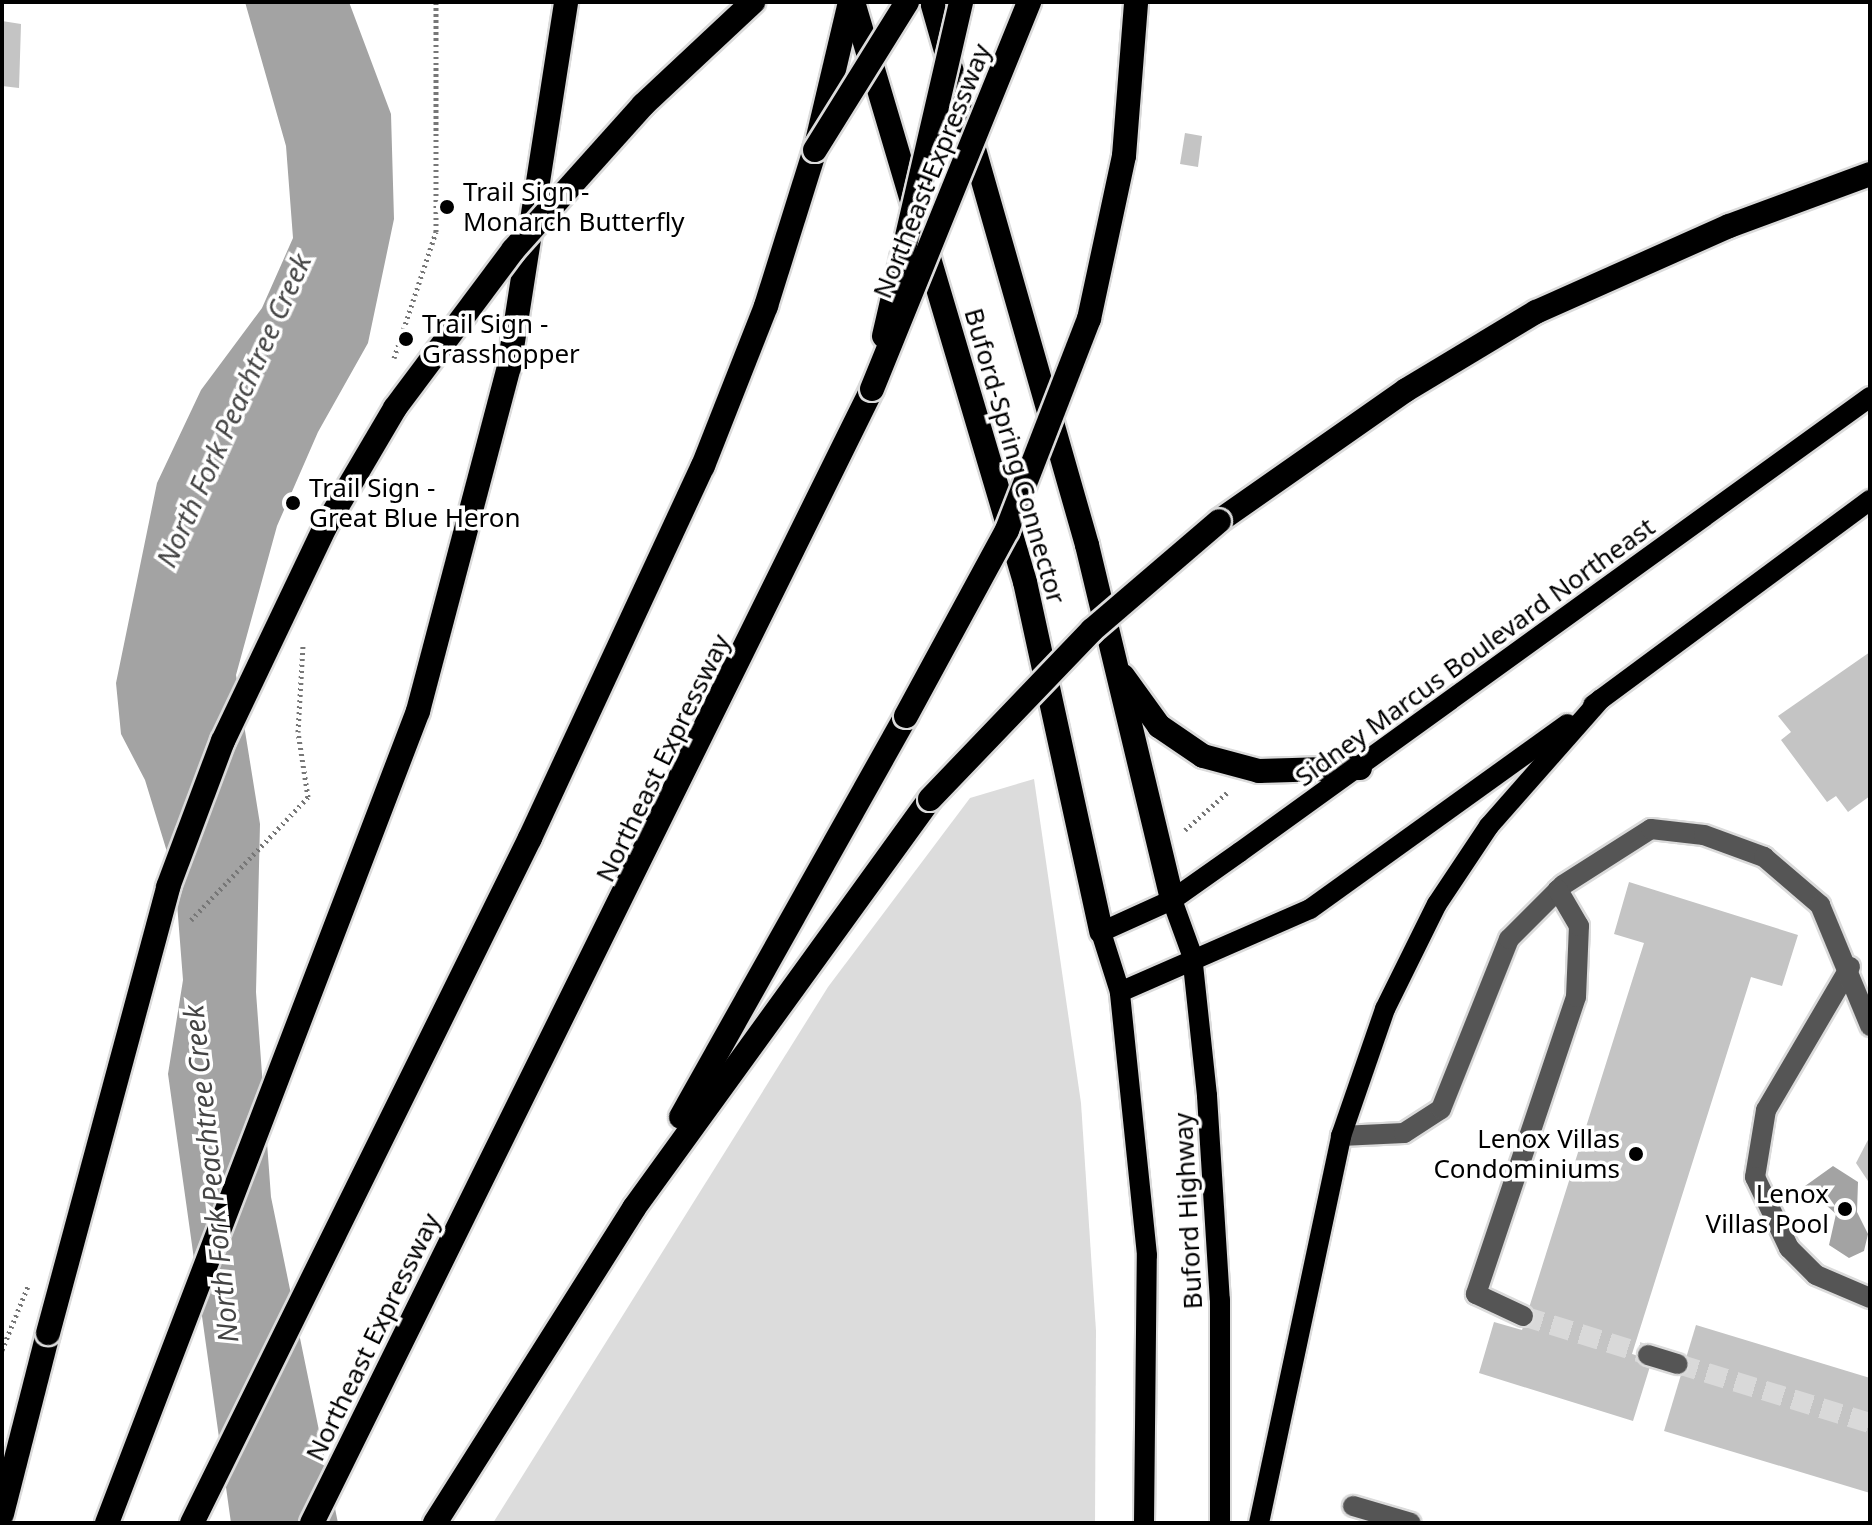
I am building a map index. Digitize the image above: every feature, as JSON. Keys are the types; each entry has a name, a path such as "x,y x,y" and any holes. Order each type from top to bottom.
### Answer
{"highway":[{"path":"107,1523 418,711 509,367 566,2"},
{"path":"2,1514 168,887 272,630 395,408 455,324 579,172 753,2"},
{"path":"192,1523 657,570 766,306 815,150 851,2"},
{"name":"Buford-Spring Connector","path":"851,2 1025,582 1101,932"},
{"path":"815,150 907,2"},
{"name":"Buford-Spring Connector","path":"932,2 1117,668 1172,900"},
{"path":"872,389 961,2"},
{"name":"Northeast Expressway","path":"312,1523 872,389 1029,2"},
{"path":"634,1208 749,987 906,716 1007,530 1089,319 1124,156 1136,2"},
{"path":"435,1523 634,1208 930,799 1092,630 1219,521 1406,390 1536,312 1729,226 1870,174"},
{"path":"1117,668 1159,726 1203,756 1259,771 1360,768"}],"main road":[{"name":"Sidney Marcus Boulevard Northeast","path":"1101,932 1172,900 1360,768 1870,397"},
{"path":"1120,992 1192,955 1310,909 1870,500"},
{"path":"1259,1523 1341,1136 1385,1009 1437,904 1489,826 1601,699"},
{"name":"Buford Highway","path":"1172,900 1192,955 1220,1300 1220,1523"},
{"name":"Buford Highway","path":"1101,932 1120,992 1147,1255 1144,1523"}],"street":[{"path":"1341,1136 1404,1133 1441,1109 1509,939 1558,890 1651,829 1704,835 1764,857 1820,905 1850,967 1870,1026"},
{"path":"1523,1316 1476,1294 1576,997 1579,926 1558,890"},
{"path":"1850,967 1766,1110 1755,1177 1789,1248 1816,1275 1870,1298"},
{"path":"1648,1355 1678,1364"},
{"path":"1353,1506 1411,1523"}],"path":[{"path":"1185,830 1236,780"}],"shaded area":[{"path":"1034,779 1081,1103 1096,1331 1095,1523 493,1523 828,987 970,798"}],"water":[{"name":"North Fork Peachtree Creek","path":"245,2 349,2 391,114 394,219 368,343 318,432 277,526 236,675 260,824 256,992 271,1197 338,1523 231,1523 168,1074 183,980 175,878 145,780 121,734 116,683 157,483 201,390 262,308 293,238 286,146"},
{"name":"Lenox Villas Pool","path":"1833,1166 1858,1182 1857,1212 1868,1234 1864,1251 1849,1258 1829,1245 1836,1214 1805,1186"}],"building":[{"path":"2,21 21,24 19,88 2,86"},
{"path":"1185,133 1202,136 1198,167 1180,164"},
{"path":"1870,652 1870,796 1848,812 1836,796 1827,802 1781,740 1791,732 1778,716"},
{"name":"Lenox Villas Condominiums","path":"1629,882 1798,935 1782,986 1751,977 1632,1354 1652,1360 1633,1421 1479,1373 1494,1322 1522,1330 1644,943 1614,934"},
{"path":"1870,1136 1870,1184 1856,1163"},
{"path":"1696,1325 1870,1378 1870,1493 1664,1431"}],"tunnel":[{"path":"1523,1316 1648,1355"},
{"path":"1678,1364 1870,1423"}],"place":[{"name":"Trail Sign - Monarch Butterfly","path":"447,207"},
{"name":"Trail Sign - Grasshopper","path":"406,339"},
{"name":"Trail Sign - Great Blue Heron","path":"293,503"},
{"name":"Lenox Villas Condominiums","path":"1636,1154"},
{"name":"Lenox Villas Pool","path":"1845,1209"}]}
